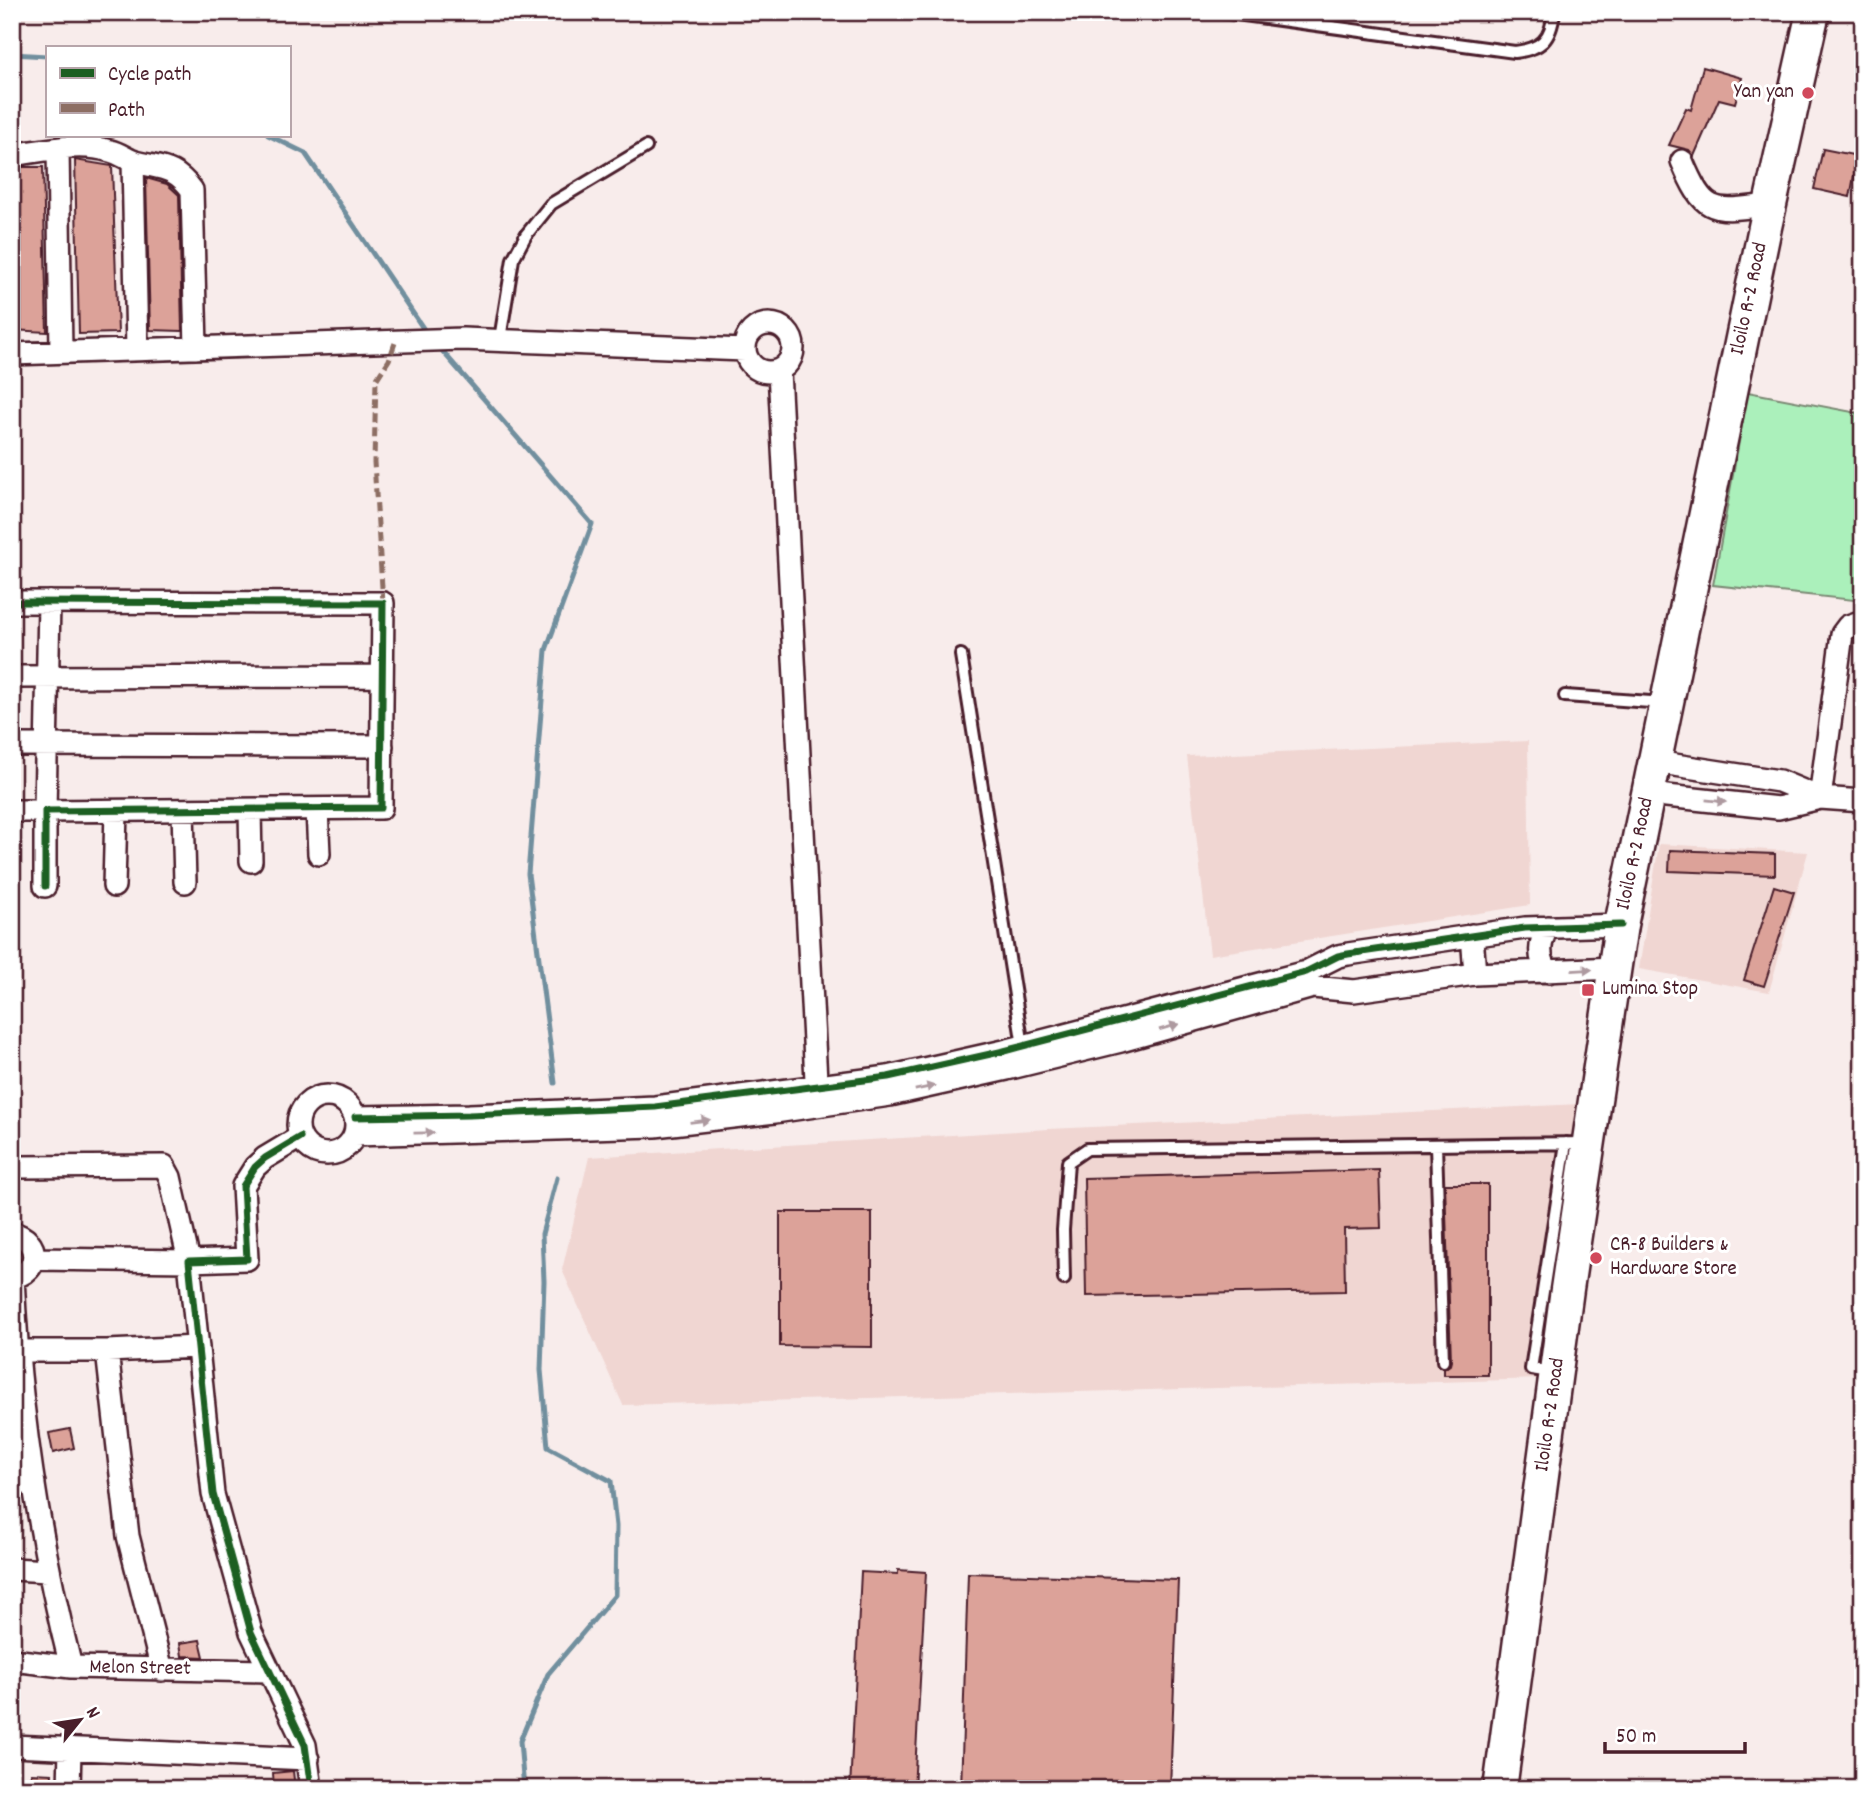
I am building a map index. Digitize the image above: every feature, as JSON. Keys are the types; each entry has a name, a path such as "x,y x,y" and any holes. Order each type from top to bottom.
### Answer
{"main road":[{"name":"Iloilo R-2 Road","path":"1500,1789 1556,1373 1577,1143 1769,205 1813,12"}],"street":[{"path":"12,155 82,146 110,150 133,161 181,175 192,190 196,348"},
{"path":"58,149 61,351"},
{"path":"133,161 137,350"},
{"path":"1682,161 1694,189 1703,201 1718,208 1769,205"},
{"path":"759,326 776,326 786,331 793,350 791,359 779,371 770,372 754,368 745,350 752,331 759,326"},
{"path":"12,354 463,339 745,350"},
{"path":"779,371 817,1096"},
{"path":"12,602 383,603 381,808 12,811"},
{"path":"45,886 49,602"},
{"path":"1820,797 1842,634 1848,626 1863,621"},
{"path":"12,677 382,676"},
{"path":"12,745 382,746"},
{"path":"1655,762 1779,781 1820,797 1863,801"},
{"path":"1648,793 1779,808 1820,797"},
{"path":"317,809 319,854"},
{"path":"183,810 186,882"},
{"path":"250,810 251,862"},
{"path":"114,886 116,811"},
{"path":"355,1126 655,1116 889,1086 1118,1032 1235,999 1306,972 1338,956 1472,935 1548,927 1621,925"},
{"path":"1548,927 1542,938 1540,951 1543,965 1549,972"},
{"path":"1472,935 1475,974"},
{"path":"1348,954 1353,990"},
{"path":"1235,999 1313,987 1353,990 1475,974 1614,968"},
{"path":"335,1097 344,1101 355,1126 343,1150 324,1155 306,1146 298,1128 302,1110 317,1098 335,1097"},
{"path":"34,1259 247,1259 243,1186 254,1167 300,1137"},
{"path":"16,1167 164,1166 170,1177 189,1261 213,1494 250,1632 305,1745 311,1789"},
{"path":"12,1232 27,1239 33,1251 34,1259 27,1271 13,1277 18,1400 48,1571 71,1667"},
{"path":"16,1351 198,1347"},
{"path":"107,1351 128,1536 162,1670"},
{"path":"12,1483 34,1483"},
{"path":"12,1569 48,1571"},
{"name":"Melon Street","path":"12,1660 71,1667 268,1671"},
{"path":"12,1746 308,1759"},
{"path":"69,1789 70,1748"}],"lane":[{"path":"1221,12 1515,52 1534,50 1546,39 1554,12"},
{"path":"500,339 513,259 526,235 551,204 646,147"},
{"path":"961,655 1011,1056"},
{"path":"1565,696 1668,703"},
{"path":"1064,1279 1063,1230 1068,1162 1087,1149 1577,1143"},
{"path":"1436,1145 1443,1361"}],"shaded area":[{"path":"1528,741 1530,905 1210,955 1187,756"},
{"path":"1659,844 1808,852 1769,992 1639,969"},
{"path":"1581,1104 1540,1379 623,1405 562,1270 589,1157 1049,1129"}],"green space":[{"path":"1748,392 1863,414 1863,601 1713,585"}],"building":[{"path":"1703,67 1742,78 1735,103 1719,99 1694,156 1689,150 1669,145 1686,108 1691,110"},
{"path":"1823,149 1858,156 1850,197 1814,189"},
{"path":"75,160 112,166 118,333 79,334"},
{"path":"43,167 47,332 12,330 12,168"},
{"path":"146,178 167,184 179,195 182,331 150,330"},
{"path":"1670,850 1775,854 1775,875 1669,871"},
{"path":"1774,886 1794,892 1764,986 1744,980"},
{"path":"1379,1170 1381,1228 1344,1229 1345,1291 1086,1296 1084,1178"},
{"path":"1445,1184 1488,1184 1488,1375 1444,1375 1444,1369 1451,1361"},
{"path":"780,1212 872,1212 872,1347 780,1346"},
{"path":"70,1429 74,1448 53,1453 49,1433"},
{"path":"898,1570 926,1572 914,1789 850,1789 861,1572 898,1574"},
{"path":"968,1573 1178,1580 1170,1789 961,1789"},
{"path":"200,1640 204,1657 182,1656 180,1643"},
{"path":"293,1771 295,1789 274,1789 273,1773"},
{"path":"31,1773 52,1774 51,1789 31,1789"}],"waterway":[{"path":"12,54 46,56"},
{"path":"270,136 305,153 427,334"},
{"path":"438,346 592,524 546,650 528,874 555,1083"},
{"path":"524,1789 520,1741 548,1674 615,1595 616,1526 611,1481 548,1447 541,1370 544,1281 542,1234 557,1178"}],"marked path":[{"path":"383,603 374,462 376,380 389,360 396,340"}],"cycle path":[{"path":"12,602 383,603 381,808 45,811 45,886"},
{"path":"355,1117 655,1107 888,1077 1004,1051 1306,972 1338,956 1525,928 1621,925"},
{"path":"300,1137 265,1158 255,1167 243,1186 247,1259 189,1261 213,1494 251,1632 305,1745 311,1789"}],"place":[{"name":"Yan yan","path":"1808,93"},
{"name":"Lumina Stop","path":"1588,990"},
{"name":"CR-8 Builders & Hardware Store","path":"1596,1258"}]}
